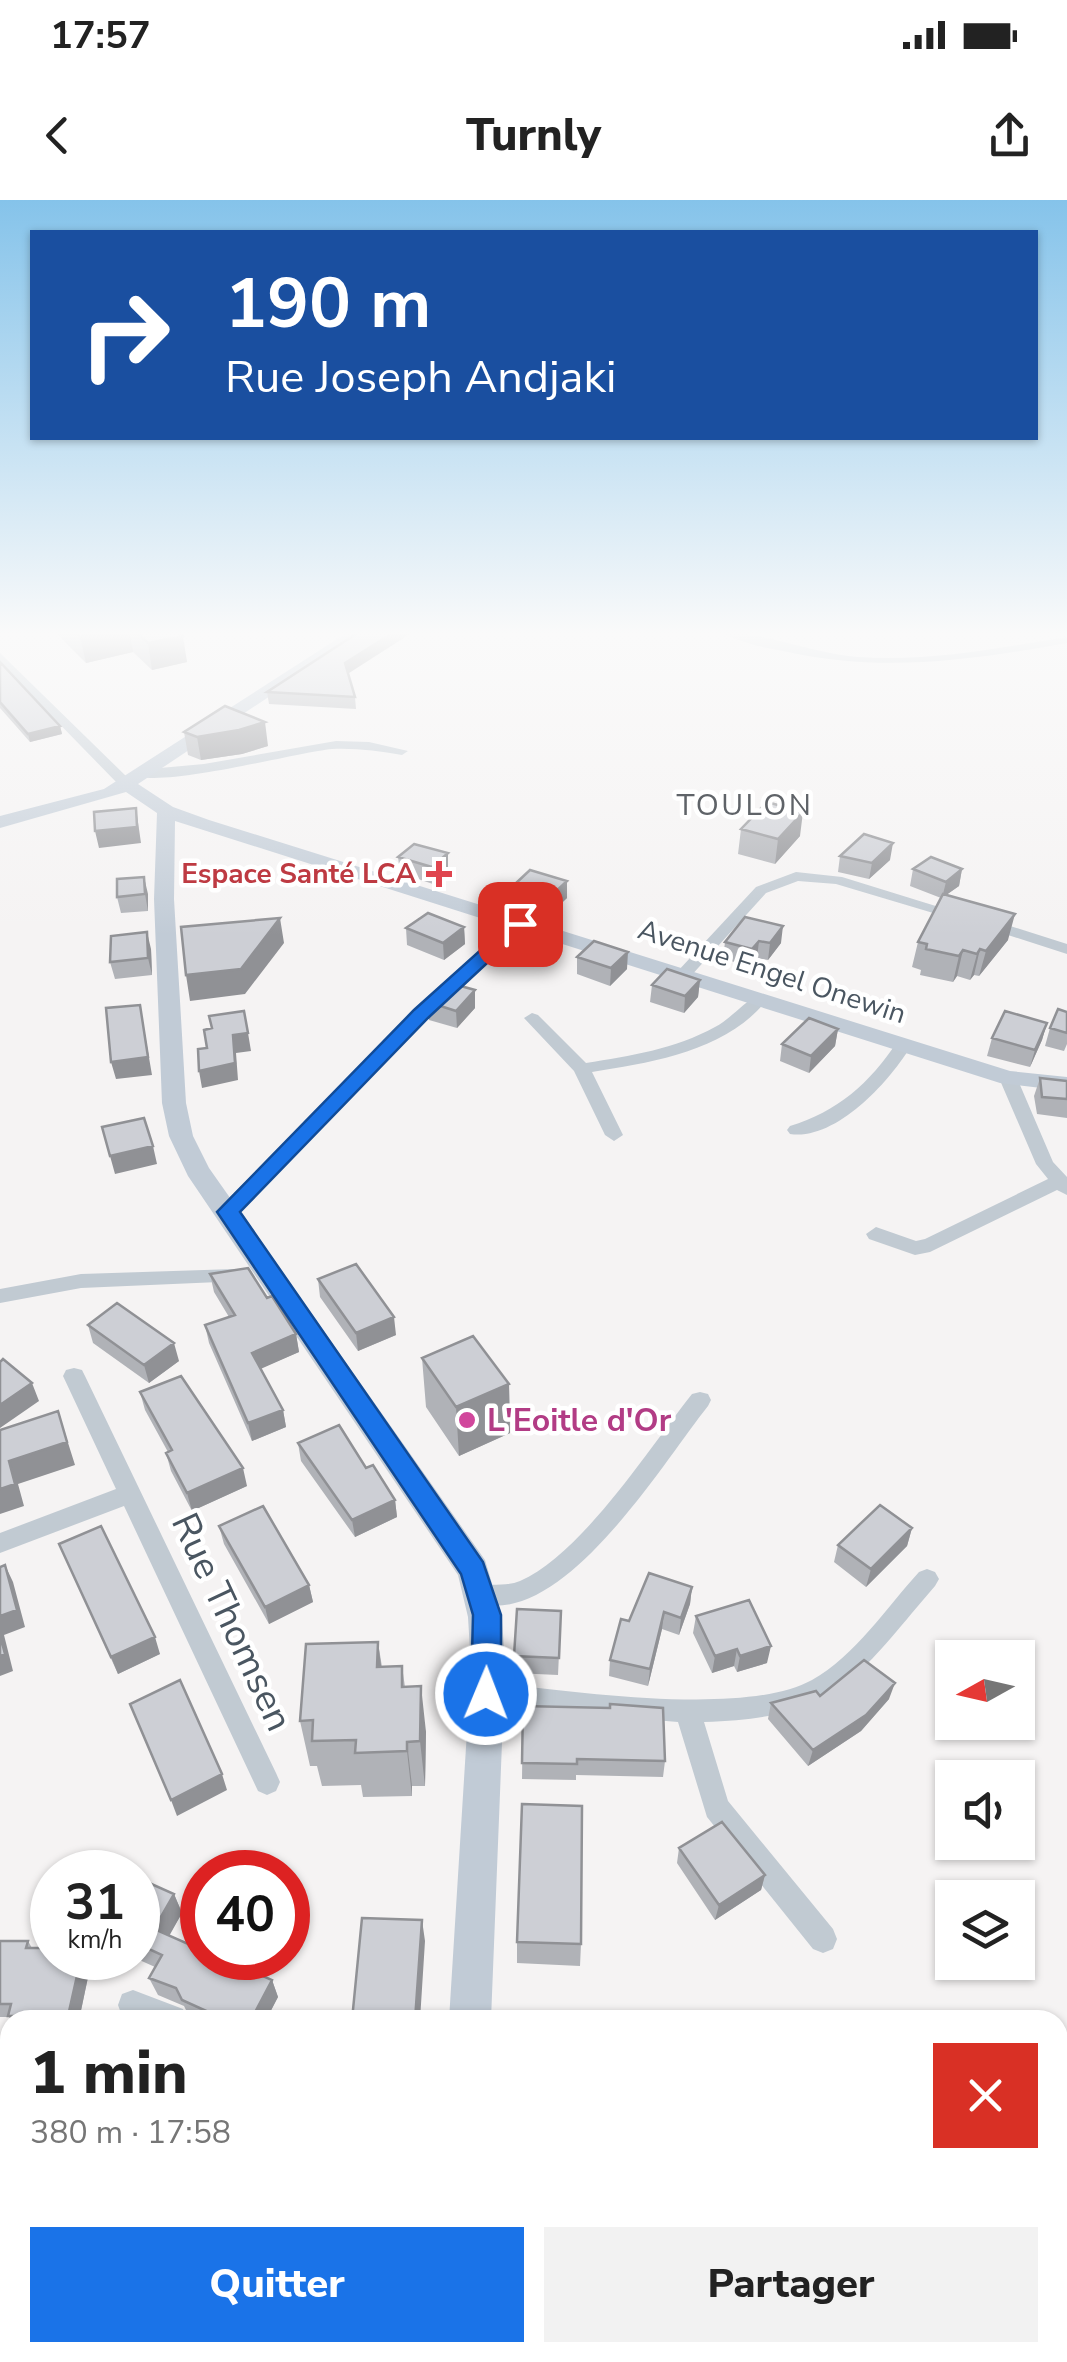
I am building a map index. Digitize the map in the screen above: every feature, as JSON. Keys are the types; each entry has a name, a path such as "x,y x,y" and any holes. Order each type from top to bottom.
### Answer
{"street":[{"path":"82,733 131,779 306,749 371,746 402,751"},
{"path":"0,822 111,793 203,733"},
{"name":"Avenue Engel Onewin","path":"131,779 166,811 1008,1078 1067,1084"},
{"path":"166,811 164,899 176,1118 197,1170 473,1570 483,1595 486,1694 470,2010"},
{"path":"683,976 761,890 796,876 837,880 1067,949"},
{"path":"228,1212 421,1014 520,924"},
{"path":"582,1069 665,1052 717,1032 740,1020 759,1000"},
{"path":"532,1018 582,1069 614,1135"},
{"path":"796,1130 821,1124 845,1108 903,1046"},
{"path":"876,1234 914,1248 930,1245 1063,1185 1045,1164 1008,1078"},
{"path":"0,1296 81,1280 272,1275"},
{"name":"Rue Thomsen","path":"74,1376 267,1782"},
{"path":"483,1595 527,1589 559,1567 596,1529 700,1400"},
{"path":"0,1544 130,1494"},
{"path":"486,1694 687,1709 775,1707 822,1688 851,1663 927,1579"},
{"path":"687,1709 717,1808 823,1939"},
{"path":"133,2005 146,2010"}],"building":[{"path":"186,733 222,733 197,737"},
{"path":"767,802 803,812 778,839 741,829"},
{"path":"136,808 137,827 95,831 94,812"},
{"path":"864,834 893,843 872,863 840,856"},
{"path":"414,844 448,853 432,867 398,857"},
{"path":"931,857 962,869 946,882 913,869"},
{"path":"530,870 567,881 551,896 514,885"},
{"path":"144,877 145,894 117,897 117,879"},
{"path":"943,894 1015,914 986,951 980,949 977,954 963,950 959,956 926,949 927,944 918,942"},
{"path":"428,913 464,927 443,943 406,928"},
{"path":"745,917 783,926 770,943 759,941 752,949 725,942"},
{"path":"280,918 241,969 186,975 181,927"},
{"path":"147,932 148,958 110,962 111,936"},
{"path":"594,941 628,952 611,968 577,957"},
{"path":"667,969 700,980 685,996 652,985"},
{"path":"450,983 475,990 456,1011 428,1002"},
{"path":"140,1005 148,1057 111,1062 106,1008"},
{"path":"1058,1009 1067,1012 1067,1033 1050,1028"},
{"path":"244,1011 248,1033 233,1035 235,1063 199,1071 198,1049 207,1048 204,1030 212,1028 209,1016"},
{"path":"1005,1011 1047,1023 1035,1050 992,1038"},
{"path":"809,1018 838,1029 811,1056 782,1044"},
{"path":"1040,1078 1067,1081 1067,1099 1042,1097"},
{"path":"144,1118 153,1146 110,1156 102,1127"},
{"path":"356,1264 394,1317 356,1333 318,1279"},
{"path":"248,1268 296,1334 252,1353 283,1410 248,1423 205,1325 235,1315 210,1274"},
{"path":"117,1303 174,1343 144,1365 88,1325"},
{"path":"473,1336 509,1384 456,1407 422,1358"},
{"path":"3,1359 32,1383 0,1405 0,1362"},
{"path":"181,1376 243,1468 187,1493 166,1453 172,1450 140,1392"},
{"path":"58,1411 67,1442 9,1461 15,1484 0,1489 0,1430"},
{"path":"339,1425 366,1468 373,1465 395,1500 352,1520 298,1443"},
{"path":"880,1505 912,1528 871,1569 838,1545"},
{"path":"263,1506 309,1585 265,1607 219,1526"},
{"path":"101,1526 155,1637 111,1657 59,1544"},
{"path":"5,1565 17,1610 0,1616 0,1567"},
{"path":"649,1573 692,1587 681,1618 664,1612 650,1669 610,1660 621,1619 629,1621"},
{"path":"749,1600 771,1646 740,1656 737,1649 715,1656 696,1616"},
{"path":"517,1609 561,1611 559,1658 514,1656"},
{"path":"378,1642 377,1667 402,1666 402,1687 421,1686 420,1741 407,1742 407,1751 355,1753 356,1740 312,1741 313,1720 300,1721 306,1644"},
{"path":"864,1660 895,1683 866,1715 813,1750 771,1703 816,1691 820,1696"},
{"path":"180,1680 222,1774 171,1800 130,1704"},
{"path":"610,1704 663,1708 665,1761 577,1759 577,1764 522,1763 523,1706 610,1708"},
{"path":"522,1804 582,1806 581,1944 517,1942"},
{"path":"722,1822 765,1875 719,1905 679,1848"},
{"path":"160,1888 174,1894 160,1918"},
{"path":"362,1918 422,1920 416,2010 353,2010"},
{"path":"160,1932 180,1940 180,1980 272,1980 256,2010 204,2010 182,2000 176,1988 154,1980 160,1980"},
{"path":"0,1941 28,1941 30,1980 76,1980 69,2010 10,2010 11,2004 0,2004"}],"place":[{"name":"Espace Santé LCA","path":"439,874"},
{"name":"L'Eoitle d'Or","path":"467,1420"}],"district":[{"name":"TOULON","path":"745,805"}],"route":[{"path":"486,1694 487,1615 473,1570 228,1212 421,1014 520,924"}]}
